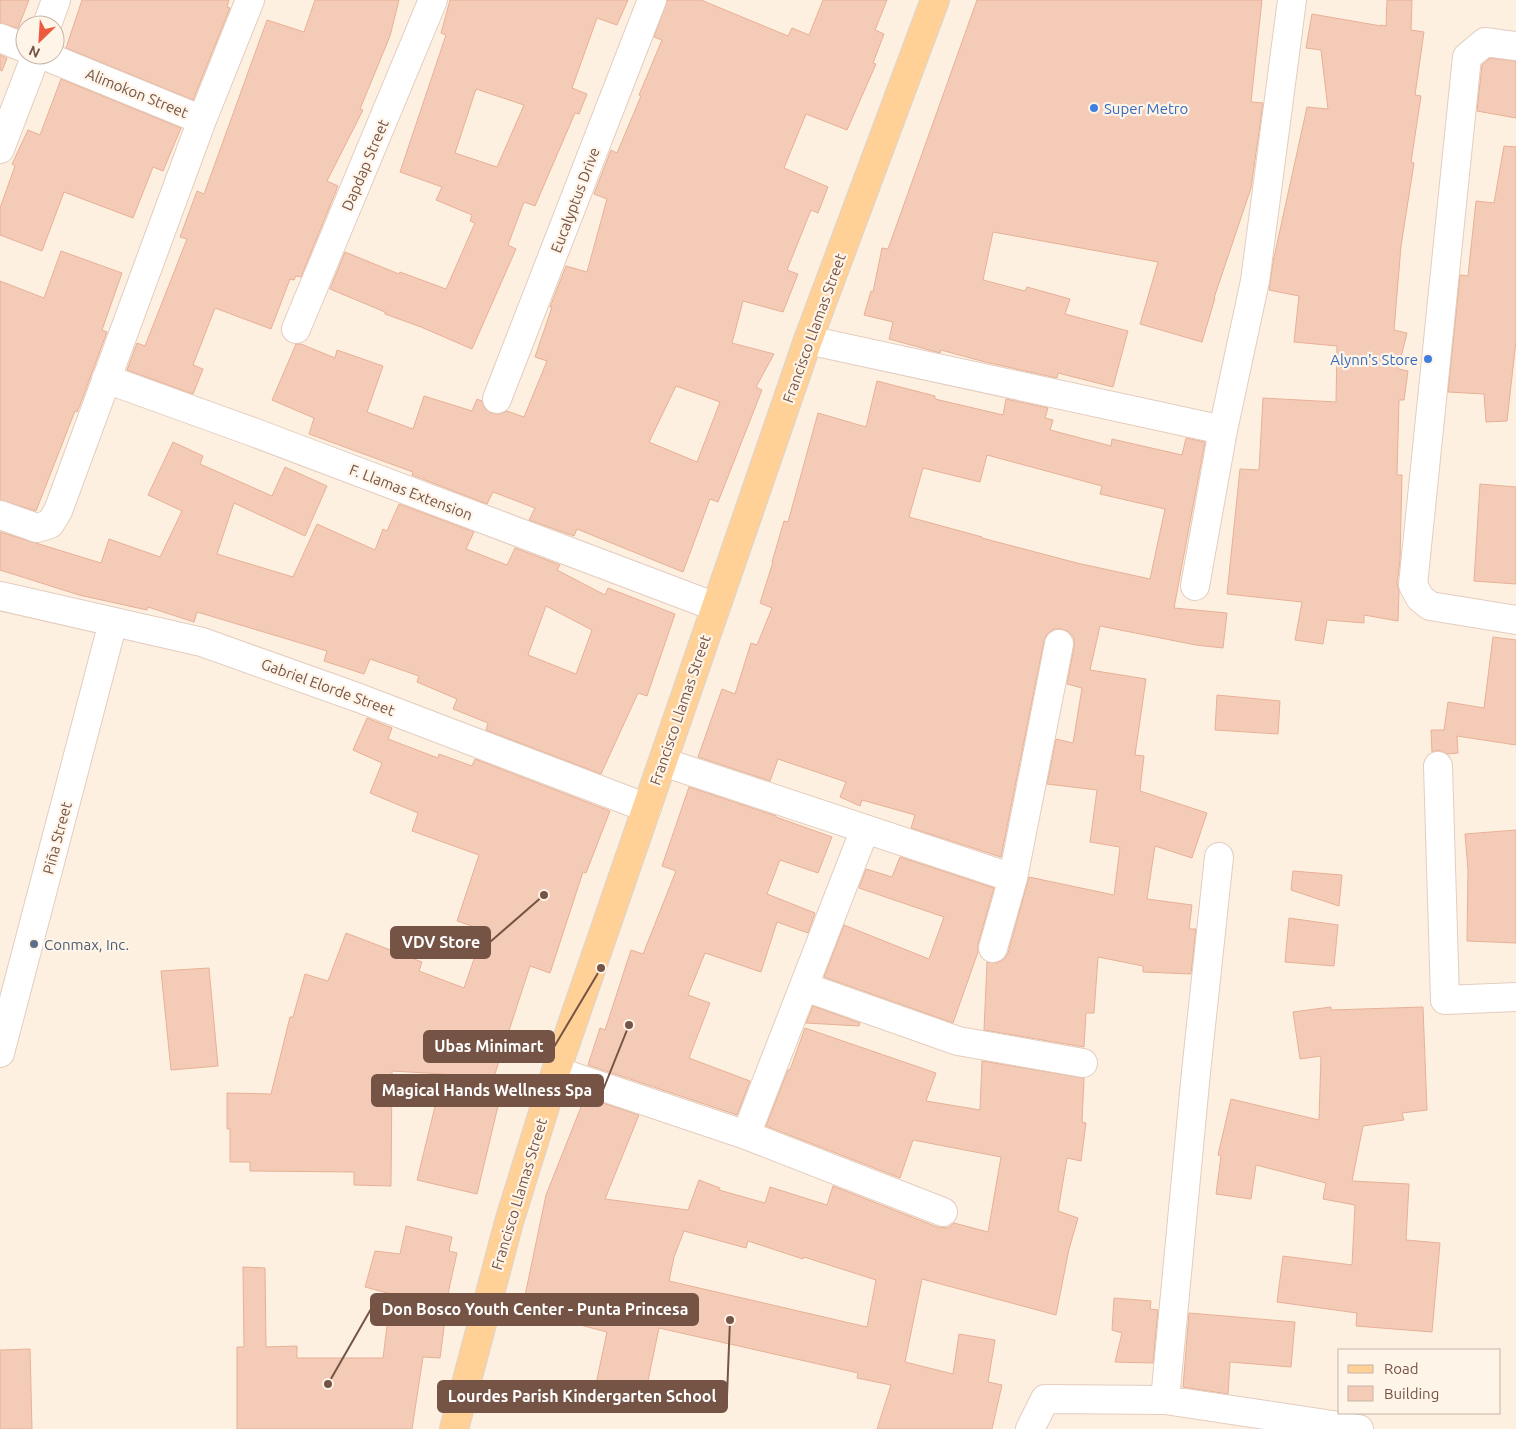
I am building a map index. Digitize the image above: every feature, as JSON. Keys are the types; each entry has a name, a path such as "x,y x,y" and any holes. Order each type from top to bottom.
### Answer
{"main road":[{"name":"Francisco Llamas Street","path":"454,1429 509,1222 556,1071 808,340 935,0"}],"street":[{"path":"51,15 56,0"},
{"path":"0,515 37,528 50,524 58,511 202,120 250,0"},
{"name":"Dapdap Street","path":"296,329 433,0"},
{"name":"Eucalyptus Drive","path":"497,399 652,0"},
{"path":"1195,586 1223,430 1254,281 1292,0"},
{"path":"0,38 15,44"},
{"path":"1516,46 1485,42 1467,57 1413,585 1420,598 1430,606 1516,620"},
{"name":"Alimokon Street","path":"65,64 202,120"},
{"path":"0,149 32,65"},
{"path":"808,340 1223,430"},
{"name":"F. Llamas Extension","path":"106,379 716,606"},
{"name":"Gabriel Elorde Street","path":"0,596 202,642 359,698 647,808"},
{"name":"Piña Street","path":"0,1053 113,622"},
{"path":"993,948 1013,878 1059,644"},
{"path":"663,762 1013,878"},
{"path":"1438,766 1444,1000 1516,997"},
{"path":"746,1135 865,829"},
{"path":"1165,1400 1195,1082 1219,857"},
{"path":"805,987 958,1041 1082,1063"},
{"path":"556,1071 746,1135 943,1212"},
{"path":"1030,1429 1045,1399 1165,1400 1359,1429"}],"building":[{"path":"0,0 29,0 23,15 15,15 15,27 0,23"},
{"path":"82,0 229,0 227,7 230,8 193,100 66,48"},
{"path":"315,0 399,0 390,36 360,109 363,110 327,181 338,186 301,277 296,276 294,280 290,279 271,329 215,308 193,365 203,369 193,394 127,370 137,343 145,346 187,239 180,237 197,191 204,194 267,20 304,32"},
{"path":"450,0 628,0 617,25 597,18 572,88 587,94 579,114 575,113 535,206 524,202 508,245 516,249 472,349 385,314 385,312 330,289 345,252 399,274 400,272 446,289 475,223 470,221 472,215 436,200 442,187 400,172 446,35 441,33","holes":["476,89 524,105 497,167 455,153"]},
{"path":"667,0 701,0 788,36 792,28 809,35 823,0 887,0 875,30 884,34 873,63 876,64 847,130 806,114 784,168 828,187 818,213 811,210 787,270 798,274 783,312 743,301 732,343 774,354 756,387 762,390 718,502 710,499 683,572 577,529 574,536 529,520 535,508 493,492 487,504 412,475 413,472 309,434 314,418 272,400 296,344 301,344 335,358 337,350 383,366 367,412 413,429 424,396 472,411 477,399 482,401 485,408 491,413 499,414 507,411 524,417 547,361 535,357 552,307 550,307 566,266 587,272 607,199 594,194 611,150 617,153 641,96 639,95 662,40 654,37","holes":["676,386 720,402 697,462 649,442"]},
{"name":"Super Metro","path":"977,0 1262,0 1251,102 1263,103 1251,188 1214,298 1202,342 1140,324 1158,262 993,232 983,280 1025,291 1027,287 1070,299 1065,314 1128,331 1113,387 1058,373 1057,378 941,350 940,353 889,339 893,322 864,315 871,291 873,292 882,248 888,249"},
{"path":"1387,0 1412,0 1411,30 1424,32 1415,95 1421,96 1411,162 1414,163 1401,246 1394,330 1407,333 1398,369 1408,371 1404,400 1399,400 1397,475 1402,475 1400,561 1397,583 1399,591 1398,621 1364,615 1364,623 1327,620 1323,644 1295,640 1302,602 1227,594 1240,469 1259,470 1263,398 1336,402 1337,346 1294,342 1299,296 1269,290 1273,262 1307,107 1328,109 1321,50 1306,48 1312,14 1386,26"},
{"path":"0,55 7,58 2,71 0,70"},
{"path":"1490,58 1516,61 1516,118 1477,111 1482,65"},
{"path":"61,79 181,128 163,171 153,167 133,218 64,192 42,251 0,235 0,208 15,166 12,164 28,130 40,135"},
{"path":"1504,146 1516,147 1516,341 1507,421 1486,422 1484,394 1448,392 1460,275 1468,276 1476,201 1494,203"},
{"path":"61,251 122,273 102,330 107,332 80,405 77,412 75,411 36,511 0,500 0,281 44,298"},
{"path":"877,381 935,396 935,399 1003,415 1006,399 1048,408 1045,418 1053,420 1050,430 1111,446 1112,439 1182,455 1186,438 1205,442 1174,608 1227,613 1223,648 1196,645 1100,626 1090,670 1146,679 1135,755 1144,756 1140,791 1207,813 1192,858 1155,846 1147,899 1192,905 1189,929 1196,929 1191,974 1143,972 1143,966 1098,957 1094,1013 1086,1013 1084,1047 984,1030 987,962 997,963 1004,959 1008,953 1029,877 1114,895 1120,847 1090,842 1097,790 1047,784 1056,739 1073,743 1082,688 1067,684 1074,647 1074,638 1069,632 1062,629 1054,629 1047,634 1044,641 1001,857 911,828 915,815 862,800 860,806 840,797 846,782 778,759 770,781 698,757 722,689 735,694 751,643 757,645 772,608 760,603 784,521 788,522 818,413 866,427","holes":["987,455 1102,486 1100,494 1165,509 1150,579 1077,563 909,517 923,468 980,482"]},
{"path":"173,442 203,456 200,464 272,496 285,467 327,486 305,536 234,503 217,554 293,577 317,524 375,550 383,529 387,531 399,504 474,532 466,549 507,565 515,548 560,565 557,570 605,595 608,588 675,614 647,696 638,693 601,774 486,730 488,723 453,709 457,699 417,682 419,676 370,659 364,674 324,661 327,651 197,612 194,622 148,607 147,610 79,595 0,570 0,532 101,563 109,539 160,557 182,511 148,495","holes":["546,606 592,630 576,674 528,655"]},
{"path":"1480,484 1516,487 1516,584 1474,581"},
{"path":"1493,637 1516,640 1516,745 1457,736 1458,753 1447,754 1438,750 1432,752 1431,730 1444,730 1448,702 1484,708"},
{"path":"1217,695 1280,701 1278,734 1215,730"},
{"path":"367,718 392,728 388,739 438,758 439,754 472,766 475,759 610,811 586,873 583,872 550,973 530,966 492,1083 503,1085 477,1194 417,1180 443,1074 392,1071 391,1186 354,1185 354,1172 250,1171 250,1162 230,1162 230,1129 227,1129 227,1093 271,1094 290,1017 293,1017 305,974 328,981 346,933 422,962 419,971 464,988 484,930 457,921 479,855 412,831 418,813 370,793 382,763 353,750"},
{"path":"689,787 832,837 818,873 780,860 767,894 815,913 808,933 777,922 761,972 705,953 688,995 710,1003 689,1058 750,1081 737,1115 588,1065 600,1028 605,1030 631,950 643,954 676,871 662,866"},
{"path":"1516,830 1516,943 1467,941 1468,870 1465,834"},
{"path":"900,857 994,888 978,944 978,952 953,1023 824,977 844,925 929,959 944,917 859,888 866,869 892,877"},
{"path":"1293,871 1342,875 1339,906 1291,890"},
{"path":"1289,918 1338,925 1334,966 1285,962"},
{"path":"209,968 218,1066 171,1070 161,971"},
{"path":"813,1006 860,1023 859,1026 806,1023"},
{"path":"1331,1007 1331,1010 1423,1007 1427,1110 1402,1113 1404,1120 1363,1126 1352,1181 1409,1184 1406,1240 1440,1243 1432,1332 1356,1326 1357,1313 1277,1302 1283,1256 1352,1265 1355,1205 1323,1199 1326,1183 1256,1165 1251,1199 1216,1194 1221,1156 1218,1155 1231,1099 1319,1120 1321,1056 1300,1059 1293,1012"},
{"path":"805,1028 936,1073 926,1101 980,1110 982,1061 1084,1078 1082,1122 1086,1123 1081,1161 1067,1158 1058,1211 1078,1218 1069,1249 1056,1315 922,1279 905,1362 953,1374 959,1334 995,1340 988,1382 1002,1385 992,1429 877,1429 891,1385 857,1378 858,1373 659,1328 645,1395 596,1384 607,1332 522,1310 546,1195 585,1097 639,1115 605,1199 688,1210 699,1180 720,1188 719,1190 765,1203 770,1187 827,1205 833,1186 937,1227 948,1228 954,1223 988,1232 1001,1157 913,1140 900,1178 766,1126 788,1070 790,1070","holes":["684,1231 746,1248 748,1241 876,1280 867,1327 669,1281 674,1257"]},
{"path":"406,1226 452,1237 449,1251 457,1253 449,1289 440,1358 423,1357 412,1429 237,1429 237,1347 244,1347 243,1267 265,1268 266,1347 297,1346 297,1358 383,1358 391,1294 365,1287 375,1251 400,1254"},
{"path":"1114,1298 1151,1301 1150,1309 1158,1310 1153,1363 1115,1362 1122,1333 1112,1330"},
{"path":"1189,1313 1295,1322 1291,1367 1230,1362 1228,1394 1183,1387"},
{"path":"30,1349 32,1429 0,1429 0,1350"}],"place":[{"name":"Super Metro","path":"1094,108"},
{"name":"Alynn's Store","path":"1428,359"},
{"name":"VDV Store","path":"544,895"},
{"name":"Conmax, Inc.","path":"34,944"},
{"name":"Ubas Minimart","path":"601,968"},
{"name":"Magical Hands Wellness Spa","path":"629,1025"},
{"name":"Lourdes Parish Kindergarten School","path":"730,1320"},
{"name":"Don Bosco Youth Center - Punta Princesa","path":"328,1384"}]}
